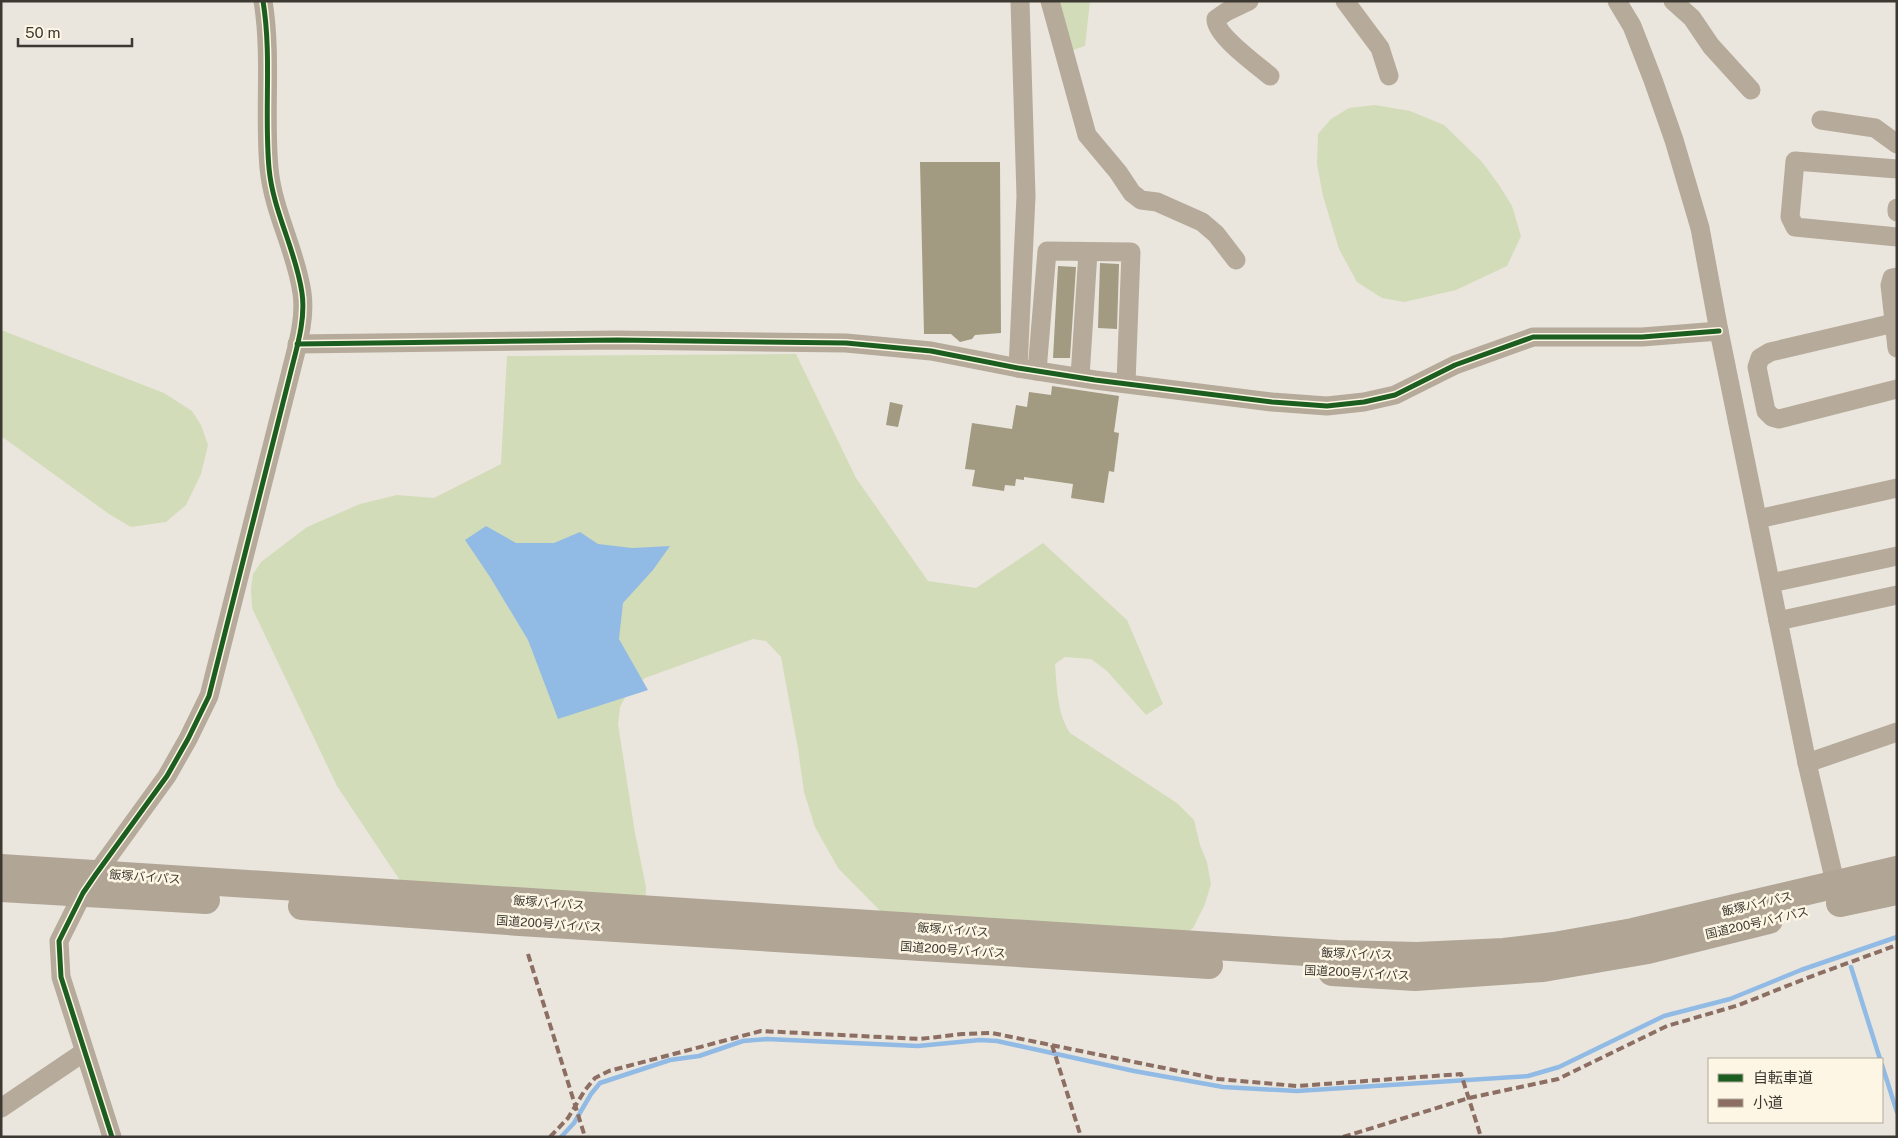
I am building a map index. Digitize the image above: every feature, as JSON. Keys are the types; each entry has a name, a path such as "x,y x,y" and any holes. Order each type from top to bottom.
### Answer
{"highway":[{"name":"飯塚バイパス","path":"1,868 90,883"},
{"path":"1837,895 1897,870"},
{"name":"国道200号バイパス","path":"1,888 90,883 264,904 1058,957 1415,977 1543,968 1648,950 1837,895 1897,891"}],"street":[{"path":"112,1137 61,977 59,940 90,883 167,776 209,696 298,344 303,307 302,293 272,192 269,167 266,38 263,1"},
{"path":"1018,368 1026,196 1020,1"},
{"path":"1050,1 1088,136 1118,172 1132,194 1141,200 1157,202 1202,222 1216,234 1236,260"},
{"path":"1249,1 1216,19 1216,25 1223,34 1270,76"},
{"path":"1345,1 1380,48 1389,76"},
{"path":"1617,1 1632,26 1677,149 1700,228 1770,583 1837,895"},
{"path":"1673,1 1692,18 1711,46 1751,90"},
{"path":"1821,120 1875,128 1897,144"},
{"path":"1897,168 1795,161 1790,217 1796,227 1897,237"},
{"path":"1037,370 1047,251 1131,252 1126,384"},
{"path":"1080,377 1088,252"},
{"path":"1897,277 1892,278 1890,285 1897,348"},
{"path":"1894,323 1770,352 1760,358 1756,367 1766,411 1772,417 1779,419 1897,389"},
{"path":"298,344 617,340 846,343 932,351 1018,368 1126,384 1272,402 1327,406 1364,402 1395,395 1455,365 1533,337 1642,337 1719,331"},
{"path":"1758,519 1897,488"},
{"path":"1770,583 1897,556"},
{"path":"1778,621 1897,595"},
{"path":"1808,763 1897,732"},
{"path":"1,1108 84,1052"}],"green space":[{"path":"1056,1 1090,1 1085,46 1070,51"},
{"path":"1375,105 1410,111 1444,125 1482,162 1512,206 1521,236 1507,266 1456,290 1404,302 1382,298 1357,282 1339,249 1323,196 1317,164 1318,134 1331,119 1349,108"},
{"path":"1,330 164,393 192,411 201,425 208,445 201,474 186,505 166,522 131,527 109,514 1,436"},
{"path":"796,354 856,478 928,581 976,588 1043,543 1127,620 1163,704 1146,715 1107,671 1091,659 1065,657 1055,664 1058,700 1062,717 1070,733 1177,803 1194,820 1200,845 1207,862 1211,884 1205,904 1193,928 1172,946 893,924 838,868 815,827 804,792 781,657 766,641 753,639 645,678 627,694 620,707 618,724 635,833 646,887 645,913 407,891 337,786 252,608 251,589 253,574 261,562 307,527 360,504 397,495 434,498 501,464 507,356"}],"water":[{"path":"486,526 516,543 554,543 580,532 598,544 632,548 670,546 653,570 623,603 619,639 648,690 558,719 528,640 465,540"}],"building":[{"path":"920,162 1000,162 1001,333 975,335 972,339 960,342 951,334 924,334"},
{"path":"1100,263 1119,264 1117,329 1098,328"},
{"path":"1058,266 1076,267 1070,358 1053,358"},
{"path":"1052,386 1119,396 1114,432 1119,433 1114,472 1109,471 1104,503 1071,498 1073,484 1024,477 1024,480 1016,479 1015,486 1005,485 1004,491 972,486 975,470 965,469 972,423 1012,429 1016,405 1027,407 1029,392 1051,395"},
{"path":"890,402 903,405 898,427 886,425"}],"waterway":[{"path":"561,1137 574,1123 591,1094 600,1083 670,1060 699,1056 743,1041 767,1039 918,1046 980,1040 997,1041 1134,1071 1223,1087 1297,1091 1528,1076 1559,1067 1664,1016 1730,999 1801,970 1897,937"},
{"path":"1851,967 1880,1058"},
{"path":"1883,1068 1897,1112"}],"marked path":[{"path":"1343,1137 1469,1098 1558,1079 1667,1026 1739,1005 1897,945"},
{"path":"528,954 585,1137"},
{"path":"550,1137 568,1118 585,1090 595,1078 609,1071 761,1031 920,1039 992,1033 1218,1079 1297,1086 1461,1074 1481,1137"},
{"path":"1052,1045 1081,1137"}],"cycle path":[{"path":"112,1137 61,977 59,941 83,893 167,776 209,696 302,324 303,303 299,277 275,200 269,168 267,126 268,64 263,1"},
{"path":"297,344 617,340 846,343 931,351 1018,368 1095,380 1272,402 1327,406 1364,402 1395,395 1455,365 1533,337 1642,337 1719,331"}]}
